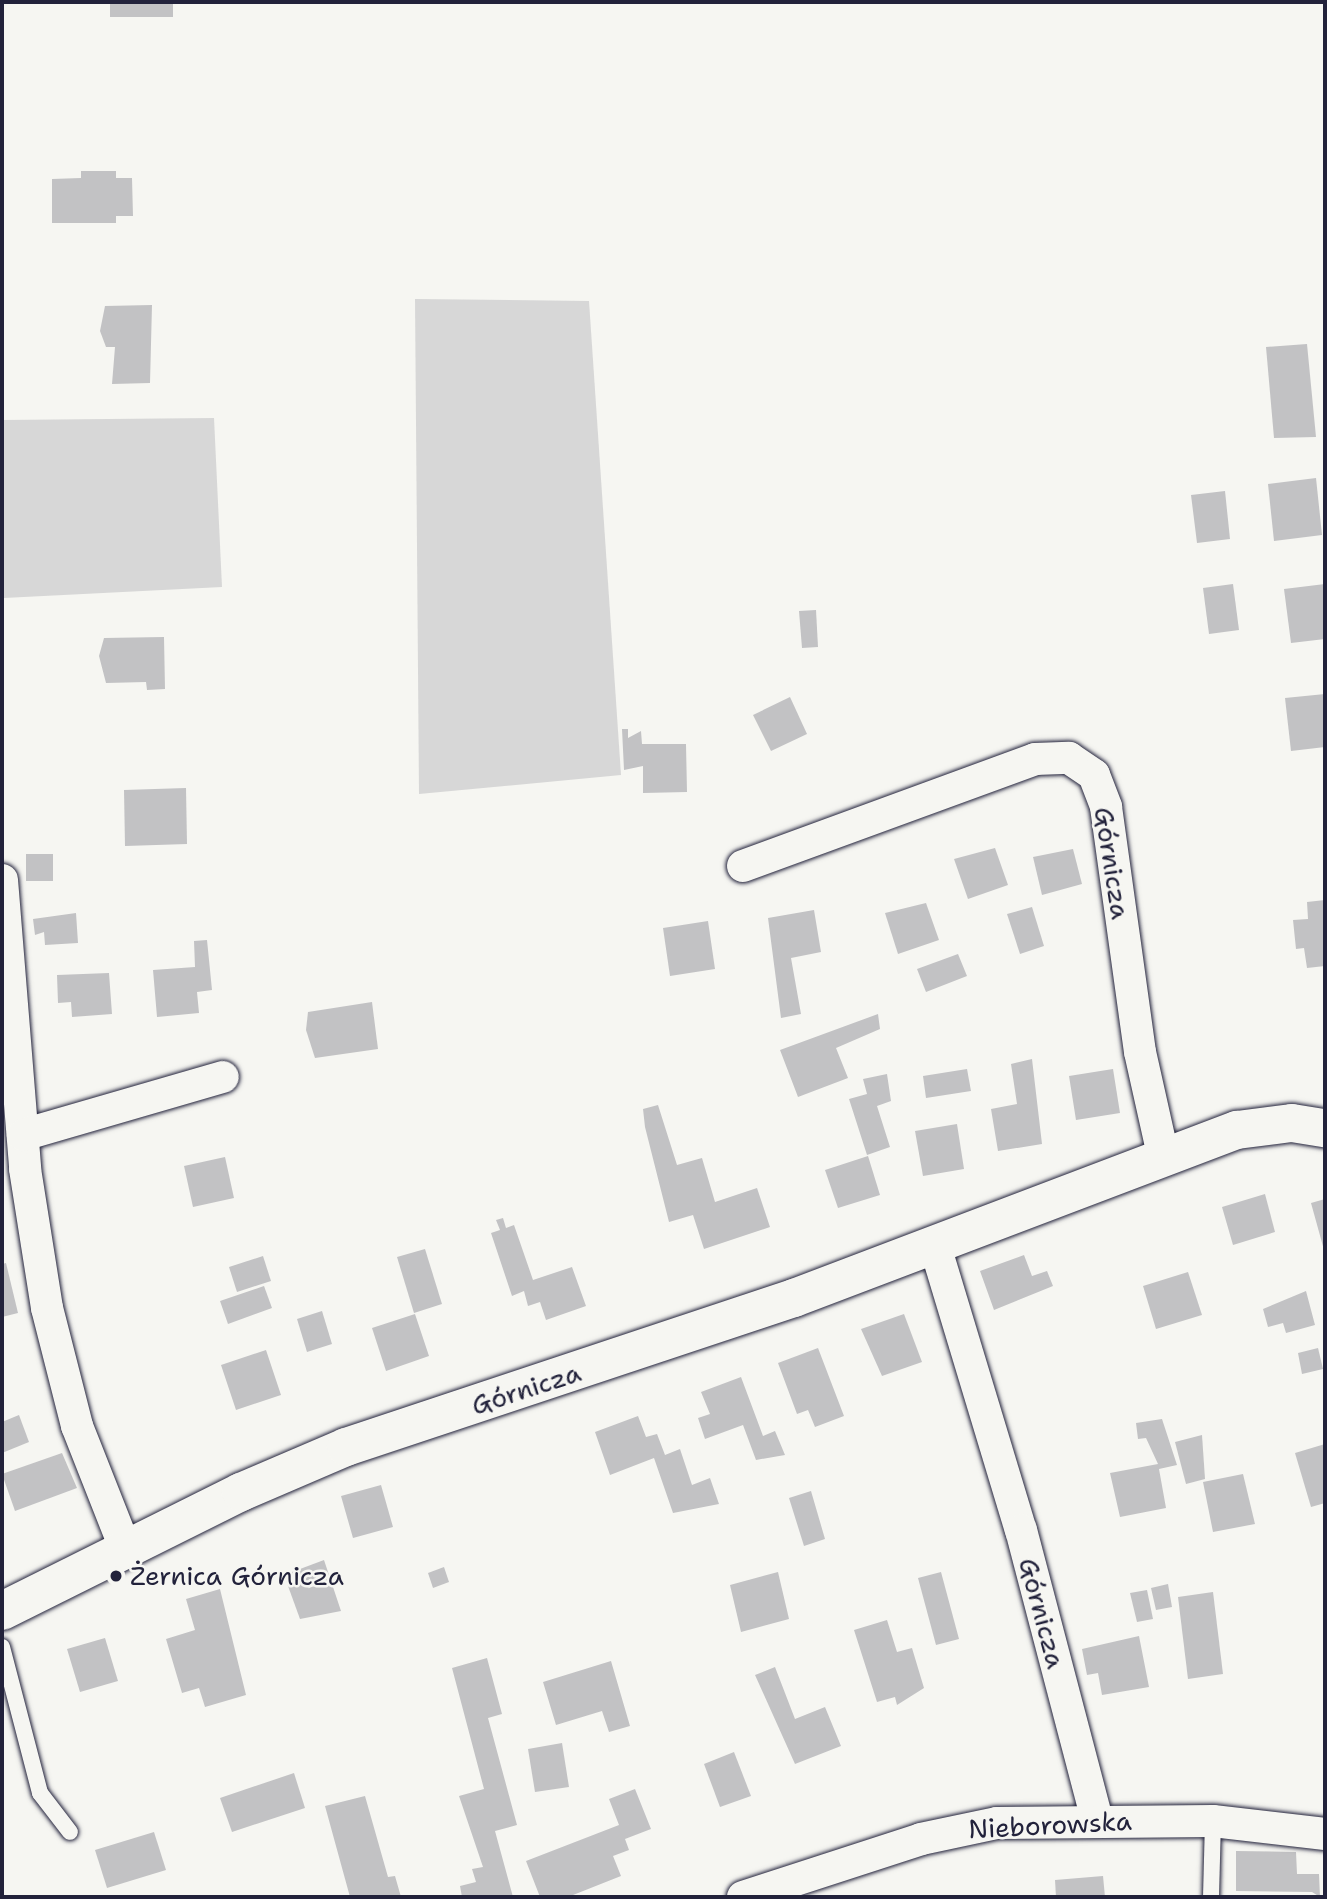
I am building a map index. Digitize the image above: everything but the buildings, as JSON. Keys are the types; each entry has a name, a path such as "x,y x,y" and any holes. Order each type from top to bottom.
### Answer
{"street":[{"name":"Górnicza","path":"743,866 1035,759 1069,758 1094,775 1106,807 1140,1052 1163,1155"},
{"path":"2,880 23,1135 47,1308 77,1426 125,1548"},
{"path":"23,1135 223,1077"},
{"name":"Górnicza","path":"2,1611 125,1548 316,1458 935,1246 1163,1155 1237,1130 1292,1123 1325,1128"},
{"name":"Górnicza","path":"935,1246 1021,1530 1097,1820"},
{"name":"Nieborowska","path":"743,1897 960,1829 1097,1820 1213,1821 1325,1833"}],"lane":[{"path":"2,1647 40,1793 70,1832"},
{"path":"1211,1897 1213,1821"}],"shaded area":[{"path":"415,299 589,301 621,775 419,794"},
{"path":"214,418 222,587 4,598 2,420"}],"place":[{"name":"Żernica Górnicza","path":"116,1576"}]}
